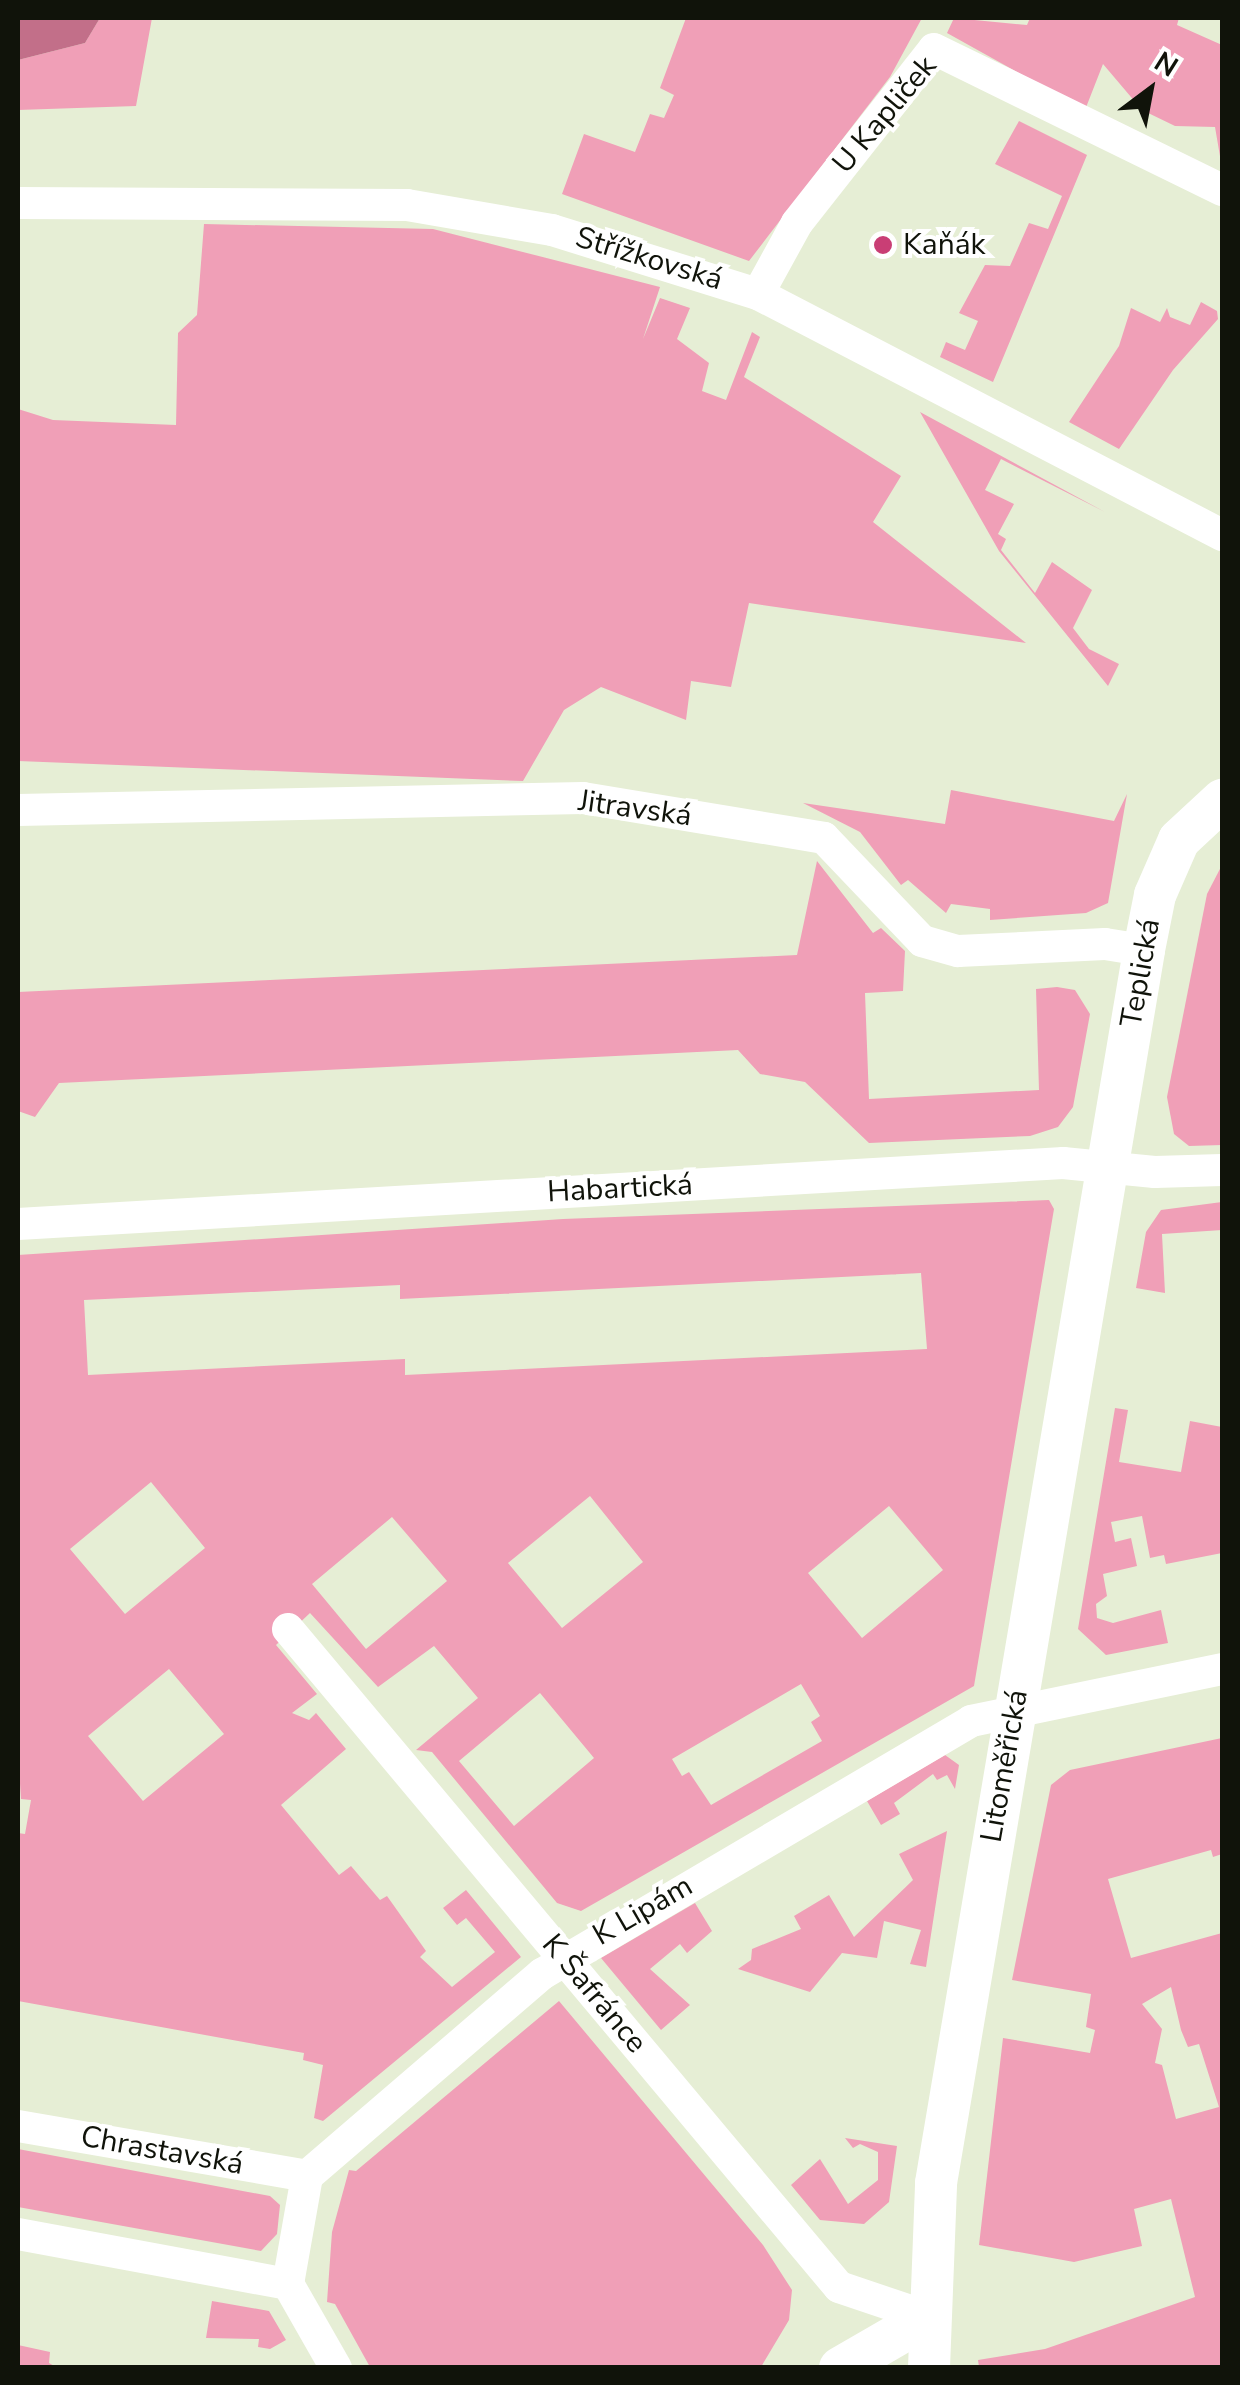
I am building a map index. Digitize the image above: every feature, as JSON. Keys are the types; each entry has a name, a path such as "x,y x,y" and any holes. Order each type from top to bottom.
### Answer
{"street":[{"name":"U Kapliček","path":"758,294 797,222 934,48 1222,190"},
{"name":"Střížkovská","path":"18,202 407,204 552,230 758,294 1222,534"},
{"name":"Jitravská","path":"18,810 583,798 824,838 922,941 958,951 1105,944 1144,950"},
{"name":"Teplická","path":"1107,1168 1156,895 1179,840 1222,800"},
{"name":"Habartická","path":"18,1224 1063,1162 1107,1168 1222,1170"},
{"name":"Litoměřická","path":"929,2368 936,2183 1107,1168"},
{"name":"K Šafránce","path":"288,1628 840,2287 928,2316"},
{"name":"K Lipám","path":"307,2176 563,1957 971,1721 1222,1669"},
{"name":"Chrastavská","path":"18,2126 307,2176"},
{"path":"307,2176 288,2284 336,2368"},
{"path":"18,2234 288,2284"},
{"path":"840,2368 928,2316"}],"shaded area":[{"path":"18,18 100,18 85,43 18,60"},
{"path":"100,18 152,18 136,106 18,110 18,60 85,43"},
{"path":"686,18 922,18 890,77 749,261 562,194 584,134 635,152 650,114 664,118 674,95 660,88"},
{"path":"954,18 1027,25 1030,18 1179,18 1177,25 1222,45 1222,168 1215,127 1175,126 1142,110 1103,64 1085,110 947,33"},
{"path":"1019,121 1087,155 993,382 940,357 946,342 965,350 978,321 959,313 985,265 1010,266 1029,223 1048,229 1062,196 995,164"},
{"path":"204,224 433,229 660,287 643,339 660,298 690,308 677,339 709,363 702,391 726,400 752,332 760,337 744,377 901,476 873,522 1026,643 749,603 731,687 691,681 686,720 601,687 564,710 523,781 18,761 18,409 53,420 176,425 178,333 197,315"},
{"path":"1201,302 1217,311 1218,319 1173,370 1119,449 1069,422 1119,346 1131,308 1160,322 1167,308 1170,317 1190,325"},
{"path":"920,412 1105,512 1001,459 985,490 1014,504 998,534 1006,539 1001,550 1035,593 1052,562 1092,590 1073,628 1089,649 1119,664 1108,686 999,551"},
{"path":"951,790 1114,821 1127,794 1108,903 1086,913 990,920 990,909 951,904 946,913 908,880 901,885 860,832 803,803 945,824"},
{"path":"817,861 873,933 881,928 905,951 903,991 865,993 869,1099 1039,1090 1036,989 1057,987 1075,990 1090,1014 1073,1107 1058,1127 1030,1136 869,1143 805,1082 760,1074 738,1050 59,1083 35,1117 18,1111 18,992 797,955"},
{"path":"1222,865 1222,1145 1189,1146 1174,1134 1167,1097 1207,894"},
{"path":"1049,1200 1054,1209 974,1686 581,1911 557,1903 432,1752 416,1750 478,1698 434,1646 378,1687 310,1613 276,1645 317,1694 292,1713 309,1720 316,1713 346,1749 281,1805 339,1875 351,1866 380,1900 387,1896 426,1951 420,1957 452,1987 495,1952 466,1918 457,1925 443,1908 466,1890 521,1957 323,2121 314,2118 323,2065 303,2060 304,2053 18,2001 18,1833 25,1834 31,1800 21,1799 18,1753 18,1255 563,1219","holes":["921,1273 927,1349 405,1375 405,1359 88,1375 84,1300 400,1285 400,1299","151,1482 205,1548 125,1614 70,1549","590,1496 643,1562 562,1628 508,1563","889,1506 943,1570 862,1638 808,1573","392,1517 447,1581 366,1649 312,1584","169,1669 224,1734 143,1801 88,1736","801,1684 820,1716 811,1722 822,1741 711,1805 689,1772 682,1776 672,1759","540,1693 594,1758 514,1826 459,1761"]},
{"path":"1222,1202 1222,1230 1162,1234 1165,1293 1136,1288 1146,1232 1161,1210"},
{"path":"1115,1408 1128,1410 1119,1462 1181,1472 1190,1421 1222,1427 1222,1553 1166,1564 1164,1555 1150,1558 1142,1516 1111,1522 1115,1542 1131,1538 1137,1566 1103,1574 1107,1596 1096,1604 1097,1618 1113,1623 1161,1610 1168,1643 1106,1655 1078,1629"},
{"path":"1222,1738 1222,1854 1213,1857 1211,1850 1108,1879 1131,1958 1222,1933 1222,2367 979,2367 978,2360 1045,2349 1195,2297 1171,2199 1134,2209 1142,2246 1074,2262 979,2245 1003,2038 1090,2053 1095,2030 1086,2027 1091,1994 1012,1980 1051,1785 1070,1770","holes":["1171,1987 1188,2047 1199,2044 1219,2107 1176,2119 1162,2065 1155,2063 1162,2029 1142,2004"]},
{"path":"945,1755 959,1765 955,1789 947,1775 937,1780 933,1774 894,1803 900,1814 881,1825 867,1801"},
{"path":"947,1831 926,1967 910,1964 921,1930 884,1921 877,1958 842,1953 810,1992 738,1969 751,1960 752,1949 801,1929 794,1916 829,1895 854,1937 913,1880 899,1854"},
{"path":"695,1903 712,1931 687,1953 680,1944 650,1969 690,2005 661,2030 601,1958"},
{"path":"559,2001 763,2245 792,2290 789,2320 761,2367 370,2367 335,2304 327,2302 332,2232 349,2170 356,2171"},
{"path":"845,2138 897,2146 889,2202 864,2224 820,2220 791,2185 820,2159 848,2204 878,2180 878,2152 860,2144 853,2148"},
{"path":"18,2149 270,2196 280,2205 277,2234 261,2251 18,2207"},
{"path":"212,2301 269,2311 286,2340 270,2349 258,2347 259,2339 206,2338"},
{"path":"18,2345 50,2352 49,2363 56,2367 18,2367"}],"place":[{"name":"Kaňák","path":"883,245"}]}
